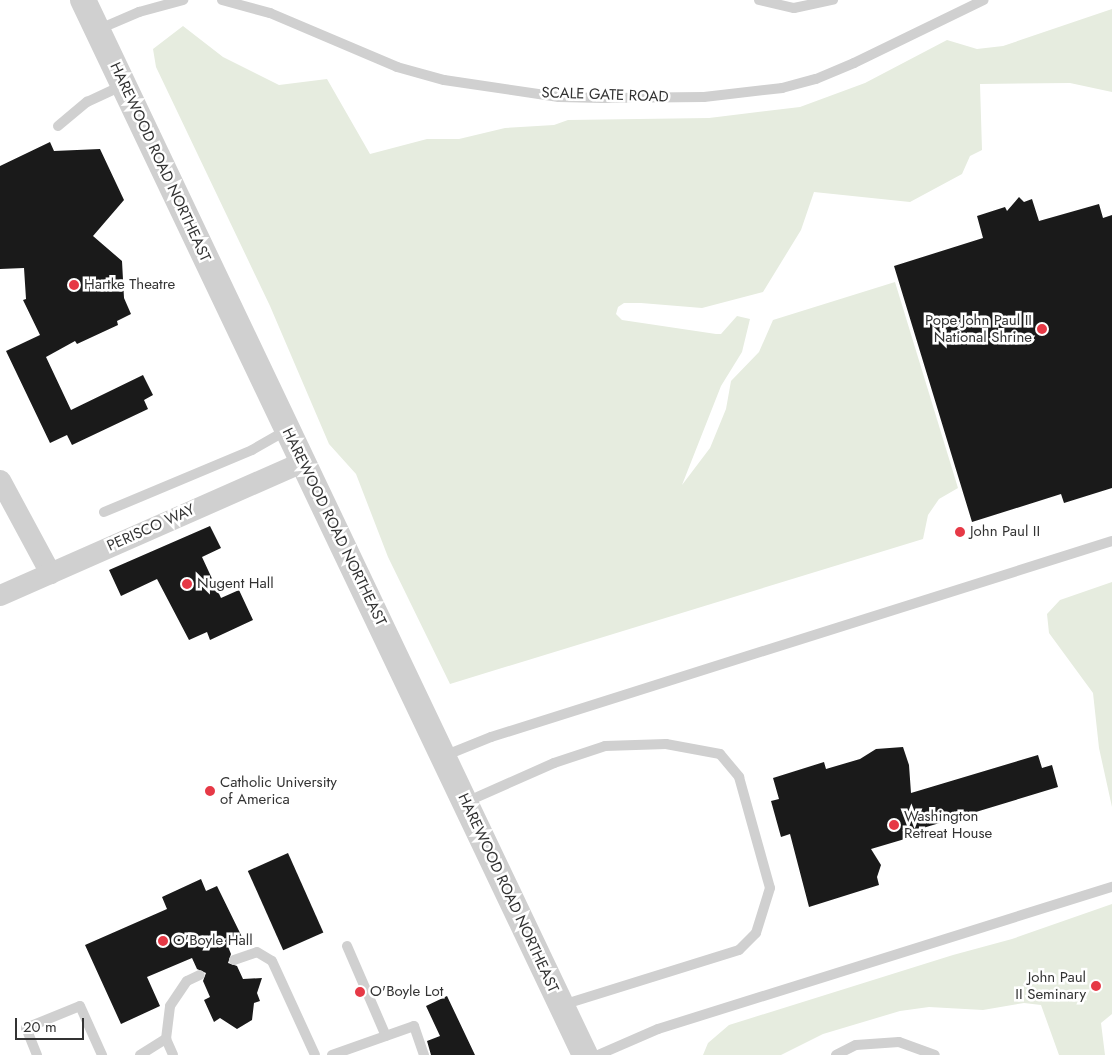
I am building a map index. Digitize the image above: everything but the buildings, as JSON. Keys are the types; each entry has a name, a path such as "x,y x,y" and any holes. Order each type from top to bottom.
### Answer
{"street":[{"name":"HAREWOOD ROAD NORTHEAST","path":"83,0 585,1055"},
{"name":"PERISCO WAY","path":"0,595 302,462"},
{"path":"1,483 50,573"}],"lane":[{"path":"97,30 139,12 184,0"},
{"name":"SCALE GATE ROAD","path":"222,0 270,13 397,67 444,80 559,96 602,98 704,97 782,88 816,79 854,63 984,0"},
{"path":"759,0 794,8 833,0"},
{"path":"58,126 87,102 123,85"},
{"path":"104,512 252,450 287,430"},
{"path":"443,756 491,737 1112,541"},
{"path":"466,802 554,763 605,746 666,744 720,754 739,777 770,888 756,934 739,950 562,1006"},
{"path":"598,1055 658,1029 1112,887"},
{"path":"347,946 386,1036"},
{"path":"234,960 258,952 272,961 315,1055"},
{"path":"174,1055 166,1039 170,1006 187,981 200,975"},
{"path":"37,1055 26,1028 80,1006 102,1055"},
{"path":"332,1055 414,1026 424,1055"},
{"path":"140,1055 166,1039"},
{"path":"836,1055 856,1045 899,1042 935,1055"}],"shaded area":[{"path":"1112,9 1112,92 1070,83 980,84 982,150 970,156 962,174 910,202 814,192 801,230 763,292 702,308 641,303 624,303 618,307 616,314 622,320 716,334 721,334 737,316 750,319 742,352 721,386 682,485 710,448 726,409 731,381 759,352 773,320 895,282 958,488 939,499 928,515 923,539 450,684 388,557 356,474 329,444 270,306 156,67 153,49 183,26 223,57 279,85 327,79 370,154 427,139 459,139 505,128 554,125 568,120 709,118 800,107 865,83 947,40 977,49 1003,46"},
{"path":"1112,582 1112,807 1099,748 1093,693 1049,633 1047,614 1060,600"},
{"path":"1112,904 1112,1014 1101,1023 1105,1055 1059,1055 1041,1005 1024,1003 983,1010 929,1007 900,1011 823,1034 781,1055 703,1055 708,1043 729,1025 953,955 1012,939"}],"place":[{"name":"Hartke Theatre","path":"74,285"},
{"name":"Pope John Paul II National Shrine","path":"1042,329"},
{"name":"John Paul II","path":"960,532"},
{"name":"Nugent Hall","path":"187,584"},
{"name":"Catholic University of America","path":"210,791"},
{"name":"Washington Retreat House","path":"894,825"},
{"name":"O'Boyle Hall","path":"163,941"},
{"name":"John Paul II Seminary","path":"1096,986"},
{"name":"O'Boyle Lot","path":"360,992"}]}
